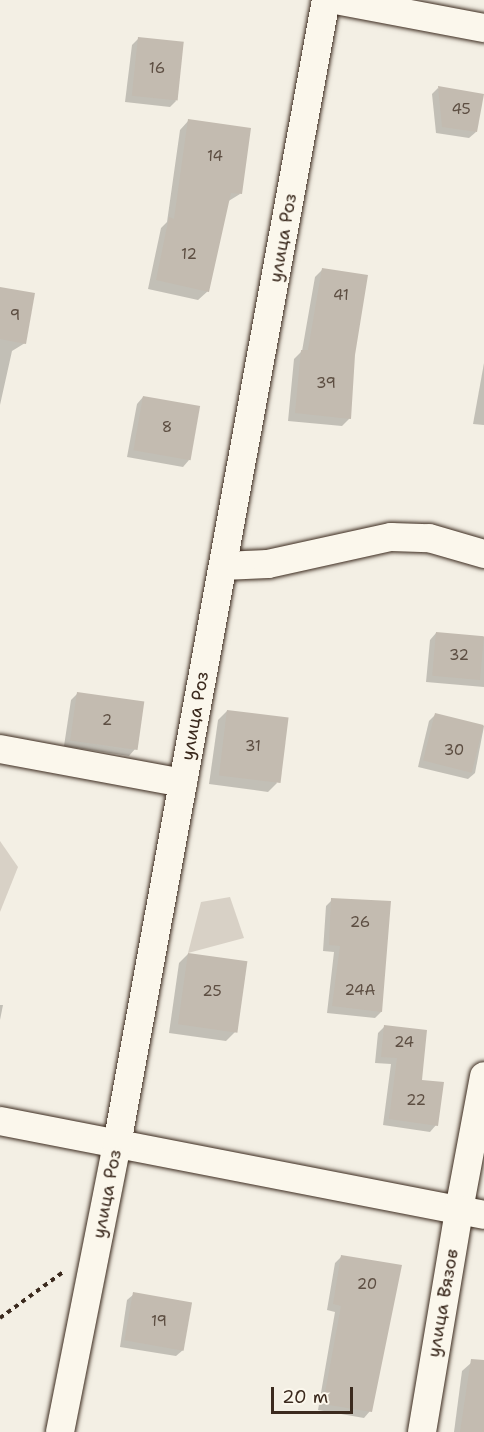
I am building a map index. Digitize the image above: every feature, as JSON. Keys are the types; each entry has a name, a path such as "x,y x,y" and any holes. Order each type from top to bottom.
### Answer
{"street":[{"name":"улица Роз","path":"60,1432 117,1144 326,0"},
{"path":"336,0 484,28"},
{"path":"223,566 268,564 391,537 429,538 484,554"},
{"path":"0,749 183,783"},
{"name":"улица Вязов","path":"422,1432 472,1213 484,1076"},
{"path":"0,1121 472,1213"}],"path":[{"path":"0,1318 96,1247"}],"shaded area":[{"path":"0,841 18,867 0,912"},
{"path":"230,897 244,938 188,953 201,902"}],"building":[{"path":"138,37 184,42 178,100 132,96"},
{"path":"438,86 484,94 477,132 442,127"},
{"path":"188,119 251,128 242,194 231,193 209,292 156,280 169,217 174,219"},
{"path":"322,268 368,275 355,355 351,419 295,413 301,350 308,350"},
{"path":"0,287 35,293 26,344 0,339"},
{"path":"143,396 200,406 191,460 133,450"},
{"path":"436,632 484,636 480,680 432,676"},
{"path":"77,692 144,701 138,750 70,741"},
{"path":"227,710 289,718 280,783 219,776"},
{"path":"435,713 484,725 472,773 423,761"},
{"path":"331,898 391,901 382,1012 332,1006 340,946 329,945"},
{"path":"188,953 247,961 237,1033 178,1024"},
{"path":"384,1025 427,1030 422,1080 444,1082 438,1126 389,1119 397,1058 381,1057"},
{"path":"341,1255 402,1265 372,1412 323,1404 341,1306 333,1304"},
{"path":"133,1292 192,1302 184,1351 124,1340"},
{"path":"471,1359 484,1360 484,1432 460,1432"}]}
